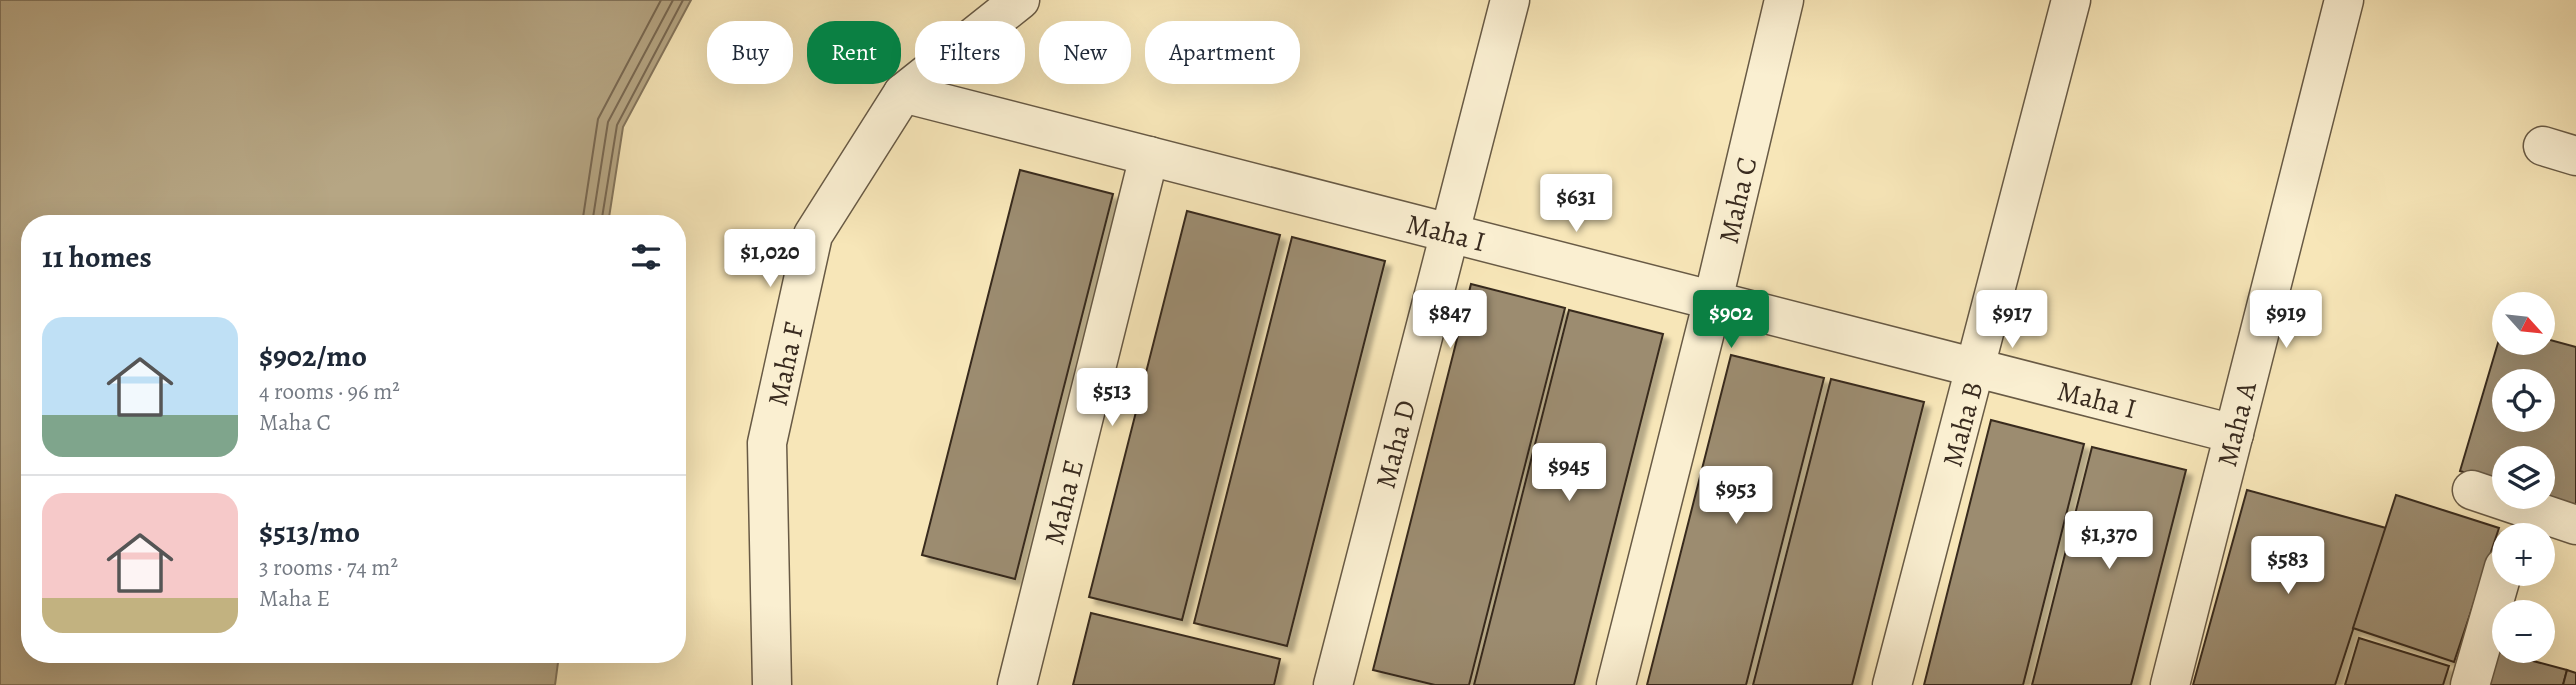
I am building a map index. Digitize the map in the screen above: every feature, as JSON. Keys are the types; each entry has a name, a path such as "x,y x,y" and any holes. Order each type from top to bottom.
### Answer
{"street":[{"name":"Maha F","path":"772,685 767,443 813,235 903,93 1020,0"},
{"name":"Maha D","path":"1333,685 1510,0"},
{"name":"Maha C","path":"1616,685 1713,300 1784,0"},
{"name":"Maha B","path":"1892,685 2071,0"},
{"name":"Maha A","path":"2169,685 2344,0"},
{"name":"Maha I","path":"903,93 2234,433"},
{"name":"Maha E","path":"1017,685 1149,156"},
{"path":"2472,490 2518,521 2576,525"},
{"path":"2470,685 2499,586"}],"water":[{"path":"0,0 691,0 623,127 609,215 21,215 21,663 558,663 555,685 0,685"}],"building":[{"path":"1020,170 1113,194 1015,579 922,555"},
{"path":"1187,211 1280,235 1182,620 1089,597"},
{"path":"1292,237 1385,261 1287,646 1194,623"},
{"path":"1471,284 1565,308 1469,685 1435,685 1373,670"},
{"path":"1569,310 1663,334 1574,685 1474,685"},
{"path":"2555,341 2576,347 2576,506 2555,500 2555,446 2492,446 2492,481 2460,471 2494,355 2555,355"},
{"path":"1731,355 1824,378 1746,685 1647,685"},
{"path":"1831,379 1924,402 1852,685 1753,685"},
{"path":"1991,420 2084,444 2023,685 1924,685"},
{"path":"2092,447 2186,470 2131,685 2032,685"},
{"path":"2247,490 2386,528 2335,685 2193,685"},
{"path":"2396,495 2492,526 2492,549 2454,662 2353,628"},
{"path":"1091,613 1280,659 1274,685 1073,685"},
{"path":"2359,638 2449,666 2443,685 2345,685"},
{"path":"2492,650 2492,663 2541,663 2567,670 2563,685 2483,685"},
{"path":"2567,670 2576,673 2576,685 2563,685"}]}
